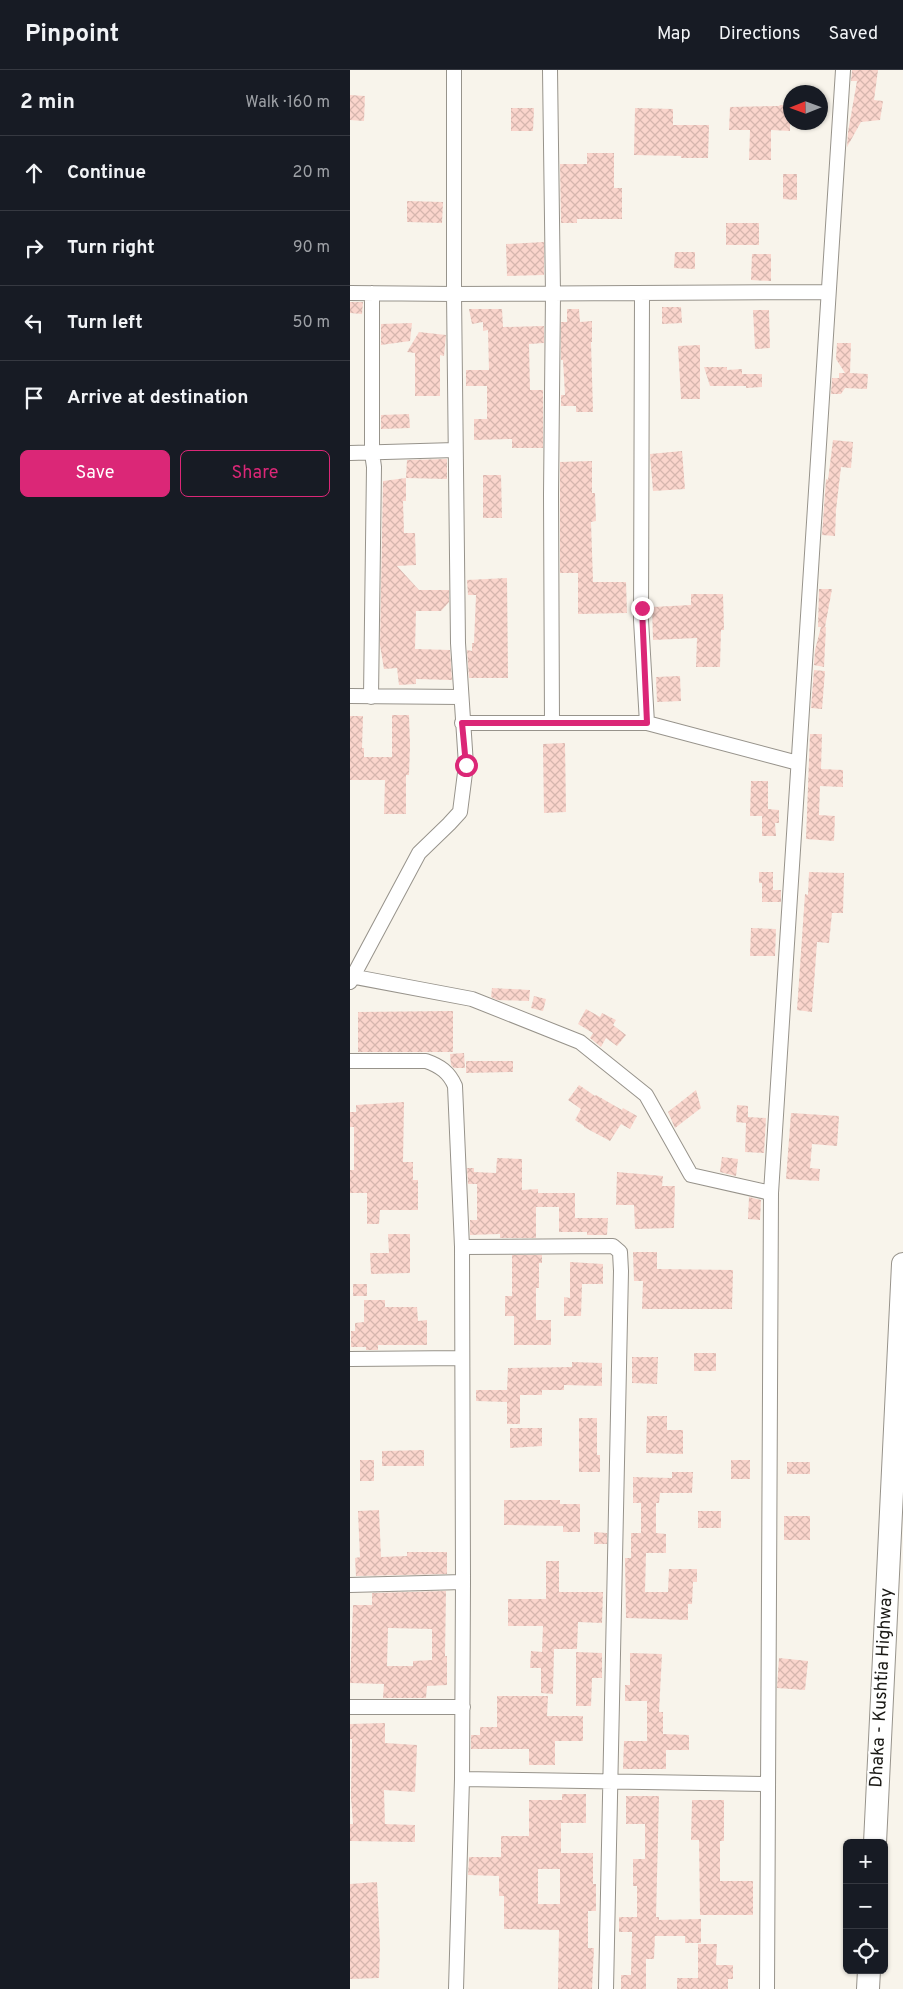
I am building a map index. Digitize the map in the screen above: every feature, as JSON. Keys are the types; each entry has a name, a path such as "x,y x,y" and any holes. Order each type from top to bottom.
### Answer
{"main road":[{"name":"Dhaka - Kushtia Highway","path":"875,1839 903,1264"},
{"path":"868,1974 868,1989"}],"street":[{"path":"454,70 455,450 458,643 466,765 460,812 418,853 351,978 472,999 580,1042 646,1095 691,1175 771,1193"},
{"path":"550,70 554,294 552,723"},
{"path":"767,1989 771,1193 843,70"},
{"path":"350,293 828,292"},
{"path":"371,696 374,467 372,453 372,293"},
{"path":"642,293 641,620 647,723"},
{"path":"350,453 455,450"},
{"path":"350,696 461,697"},
{"path":"462,723 647,723 798,763"},
{"path":"350,1061 426,1061 437,1065 452,1078 455,1086 462,1247 463,1582 462,1779 456,1989"},
{"path":"462,1247 612,1246 620,1252 621,1281 606,1989"},
{"path":"350,1359 462,1358"},
{"path":"350,1585 463,1582"},
{"path":"350,1707 462,1707"},
{"path":"462,1779 768,1784"}],"building":[{"path":"852,70 878,70 874,100 883,101 880,120 861,122 847,147 857,81 851,81"},
{"path":"350,95 365,96 364,121 350,120"},
{"path":"783,105 783,130 790,131 771,130 771,160 749,160 750,130 729,130 730,107"},
{"path":"511,108 534,108 533,131 511,131"},
{"path":"635,108 673,109 673,125 709,125 708,158 634,155"},
{"path":"587,153 614,153 614,188 622,188 622,219 577,219 577,223 561,223 560,164 587,164"},
{"path":"783,174 797,174 797,200 783,199"},
{"path":"407,201 443,202 442,223 407,222"},
{"path":"726,223 759,223 759,245 726,245"},
{"path":"544,242 544,275 507,276 506,244"},
{"path":"675,252 695,252 695,269 674,268"},
{"path":"752,254 771,254 771,281 751,280"},
{"path":"350,302 363,302 362,314 350,313"},
{"path":"662,307 681,307 682,323 662,324"},
{"path":"469,309 502,309 503,327 544,326 544,343 529,344 530,390 543,390 543,448 512,448 512,439 474,440 474,419 487,419 487,386 466,386 466,370 489,370 488,330 483,331 483,322 472,324"},
{"path":"567,309 579,309 580,322 592,321 593,412 576,412 576,406 561,406 561,395 565,395 563,360 561,360 561,322 567,322"},
{"path":"753,310 769,310 770,348 755,349"},
{"path":"412,323 410,341 381,345 381,324"},
{"path":"419,332 446,335 444,356 440,355 440,396 415,396 415,353 407,352"},
{"path":"837,343 851,343 850,373 868,374 867,389 845,388 841,394 831,394 832,378 839,378 839,373 845,373 836,359"},
{"path":"700,345 700,399 681,399 678,346"},
{"path":"704,367 727,367 727,370 742,369 742,374 762,374 762,387 710,386"},
{"path":"409,414 410,428 381,429 381,415"},
{"path":"833,440 853,442 851,468 841,467 835,536 822,535 826,479 828,480"},
{"path":"682,451 685,489 653,491 650,454"},
{"path":"447,459 447,479 406,478 407,460"},
{"path":"592,461 592,493 595,493 596,521 591,522 593,582 626,582 627,613 578,614 578,573 560,573 560,462"},
{"path":"483,475 501,475 502,518 483,518"},
{"path":"406,478 406,501 403,501 404,533 415,533 416,565 397,566 419,590 449,590 449,602 441,611 416,611 415,649 450,650 452,680 416,679 416,684 399,685 397,668 384,669 380,645 383,481"},
{"path":"507,578 508,678 469,678 467,650 472,651 472,643 474,643 476,595 468,595 467,580"},
{"path":"819,589 832,589 825,627 824,667 814,665 815,650 821,627 818,627"},
{"path":"691,594 723,594 724,630 721,630 720,667 696,667 697,638 653,640 652,607 691,605"},
{"path":"814,670 825,671 822,709 811,708"},
{"path":"680,676 681,701 657,702 656,677"},
{"path":"392,715 409,715 410,745 409,775 406,775 406,814 384,814 385,780 350,780 350,716 363,716 362,748 364,748 364,757 392,757"},
{"path":"810,734 822,734 821,769 843,770 843,787 820,786 819,815 835,816 834,841 806,839"},
{"path":"565,743 566,812 544,813 543,744"},
{"path":"751,781 768,781 768,809 779,810 779,823 775,823 776,836 762,836 762,816 750,816"},
{"path":"759,872 773,872 773,890 781,890 781,902 762,902 762,883 759,883"},
{"path":"809,872 844,873 843,913 832,913 829,943 817,942 812,1012 797,1010 805,894 808,895"},
{"path":"751,928 776,929 775,956 750,956"},
{"path":"492,988 530,990 529,1001 497,1000 491,997"},
{"path":"534,996 546,999 543,1011 531,1008"},
{"path":"586,1009 600,1017 602,1013 616,1020 613,1025 626,1035 617,1046 606,1038 601,1047 590,1038 593,1033 578,1024"},
{"path":"453,1011 453,1052 358,1052 358,1012"},
{"path":"464,1053 465,1068 454,1068 451,1065 450,1054"},
{"path":"466,1061 513,1061 513,1072 466,1073"},
{"path":"579,1085 595,1096 637,1116 630,1129 621,1124 610,1141 575,1120 581,1109 568,1100"},
{"path":"696,1090 701,1108 675,1128 668,1112"},
{"path":"404,1102 403,1162 413,1162 413,1180 418,1180 418,1210 380,1210 379,1224 367,1224 367,1193 350,1193 350,1170 354,1170 354,1127 350,1127 350,1112 356,1112 356,1105"},
{"path":"737,1105 748,1106 748,1117 766,1118 764,1153 745,1152 746,1123 736,1122"},
{"path":"791,1113 839,1116 837,1146 812,1144 810,1168 820,1169 819,1181 786,1179"},
{"path":"722,1157 738,1159 736,1176 720,1172"},
{"path":"497,1158 522,1159 522,1190 538,1189 538,1193 575,1193 575,1218 608,1218 607,1235 587,1235 587,1232 559,1232 559,1207 536,1207 536,1238 500,1238 500,1234 470,1235 470,1220 477,1220 477,1184 468,1184 467,1168 474,1168 474,1172 496,1173"},
{"path":"617,1172 663,1176 662,1186 675,1186 674,1228 635,1229 634,1205 616,1205"},
{"path":"749,1197 761,1200 760,1220 748,1219"},
{"path":"388,1234 410,1234 410,1273 371,1274 370,1253 389,1253"},
{"path":"633,1252 657,1252 657,1269 733,1270 732,1309 642,1309 643,1281 634,1281"},
{"path":"512,1255 542,1255 542,1263 539,1263 539,1288 536,1288 536,1320 551,1320 551,1345 514,1345 514,1316 505,1316 505,1296 512,1296"},
{"path":"570,1262 603,1264 603,1284 582,1284 581,1316 564,1316 564,1297 570,1298"},
{"path":"353,1284 367,1284 367,1296 353,1296"},
{"path":"364,1300 385,1300 385,1307 417,1307 418,1321 427,1320 427,1345 378,1345 378,1350 366,1350 366,1347 351,1347 351,1331 355,1331 355,1323 364,1322"},
{"path":"694,1353 716,1353 716,1371 694,1371"},
{"path":"632,1357 658,1357 657,1384 632,1383"},
{"path":"572,1362 602,1363 602,1386 564,1385 564,1390 542,1390 542,1395 520,1395 520,1424 507,1424 507,1402 476,1401 476,1390 507,1390 508,1368 572,1367"},
{"path":"647,1416 667,1416 667,1430 683,1430 683,1454 646,1453"},
{"path":"579,1418 597,1418 597,1455 600,1455 600,1472 579,1472"},
{"path":"510,1428 542,1428 542,1446 510,1448"},
{"path":"424,1450 424,1466 382,1466 382,1451"},
{"path":"360,1460 374,1460 374,1481 360,1481"},
{"path":"731,1460 750,1460 750,1479 731,1479"},
{"path":"787,1462 810,1462 810,1474 787,1474"},
{"path":"672,1472 693,1472 692,1493 660,1493 659,1503 656,1503 656,1533 666,1534 666,1553 646,1553 645,1592 668,1592 669,1569 697,1569 697,1582 693,1582 692,1604 688,1604 688,1620 626,1618 625,1558 631,1558 631,1533 641,1533 641,1503 633,1503 633,1477 672,1478"},
{"path":"504,1500 560,1500 560,1504 580,1504 580,1532 563,1532 563,1526 504,1525"},
{"path":"379,1510 381,1557 407,1556 407,1552 447,1552 447,1574 356,1576 355,1558 360,1557 358,1511"},
{"path":"698,1511 721,1511 721,1528 698,1528"},
{"path":"784,1516 810,1516 810,1540 784,1540"},
{"path":"594,1532 607,1533 607,1544 594,1544"},
{"path":"546,1561 559,1561 559,1592 603,1592 602,1623 578,1622 577,1649 554,1649 553,1694 541,1693 541,1668 530,1668 531,1651 542,1652 543,1626 508,1626 508,1599 546,1599"},
{"path":"446,1591 445,1656 447,1656 447,1685 427,1686 426,1698 383,1698 384,1684 350,1683 353,1605 372,1605 372,1593","holes":["388,1628 432,1629 432,1660 413,1661 413,1666 387,1666"]},
{"path":"576,1652 602,1653 602,1678 592,1678 591,1706 576,1706"},
{"path":"630,1653 662,1654 659,1712 663,1712 663,1734 689,1735 689,1750 666,1750 666,1769 623,1769 624,1741 647,1741 647,1701 625,1701 625,1685 630,1685"},
{"path":"779,1658 808,1661 805,1690 777,1688"},
{"path":"497,1696 548,1696 547,1716 583,1716 583,1741 555,1741 555,1765 529,1765 529,1749 471,1749 471,1735 480,1735 480,1727 497,1727"},
{"path":"385,1723 385,1743 417,1745 415,1792 384,1790 385,1824 415,1825 415,1842 350,1841 350,1824 353,1824 351,1797 352,1739 350,1739 350,1724"},
{"path":"562,1794 586,1794 586,1823 561,1823 561,1853 593,1853 593,1884 596,1884 596,1911 588,1911 588,1948 594,1948 592,1989 558,1989 559,1930 504,1929 504,1896 499,1896 499,1876 468,1875 469,1857 501,1857 501,1836 529,1836 529,1800 562,1800","holes":["538,1869 560,1869 560,1904 538,1904"]},
{"path":"626,1796 659,1796 656,1917 659,1917 659,1920 701,1919 701,1943 685,1943 685,1936 655,1936 654,1959 646,1959 646,1989 621,1989 621,1975 631,1975 632,1932 619,1932 619,1917 637,1917 637,1886 633,1886 633,1859 645,1859 645,1824 626,1824"},
{"path":"692,1800 724,1800 724,1841 720,1841 720,1881 753,1881 753,1915 700,1915 699,1840 691,1840"},
{"path":"377,1882 380,1946 379,1978 350,1979 350,1884"},
{"path":"698,1944 717,1944 716,1965 733,1965 733,1979 728,1979 728,1989 677,1989 677,1978 698,1978"}],"route":[{"path":"466,765 462,723 647,723 641,620 642,608"}]}
